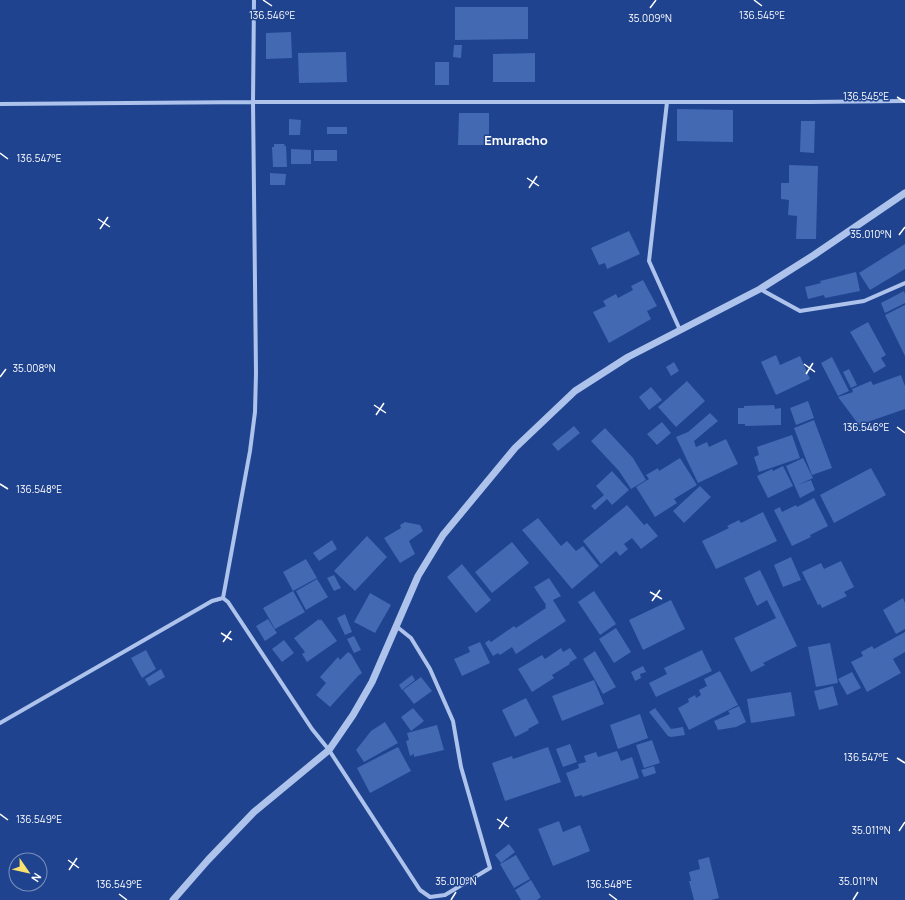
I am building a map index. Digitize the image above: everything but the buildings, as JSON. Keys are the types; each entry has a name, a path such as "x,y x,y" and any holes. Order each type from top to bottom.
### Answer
{"street":[{"path":"223,598 250,451 255,412 256,373 253,102 254,0"},
{"path":"0,104 905,101"},
{"path":"667,102 649,261 680,330"},
{"path":"173,900 208,860 254,812 329,750 353,715 372,682 418,576 443,535 515,448 575,391 628,357 760,289 814,255 905,193"},
{"path":"760,289 800,311 864,301 905,283"},
{"path":"0,723 212,601 223,598"},
{"path":"223,598 228,602 312,729 329,750 420,890 430,897 445,895 490,868 461,767 453,721 430,669 411,638 396,626"}],"district":[{"name":"Emuracho","path":"516,140"}]}
